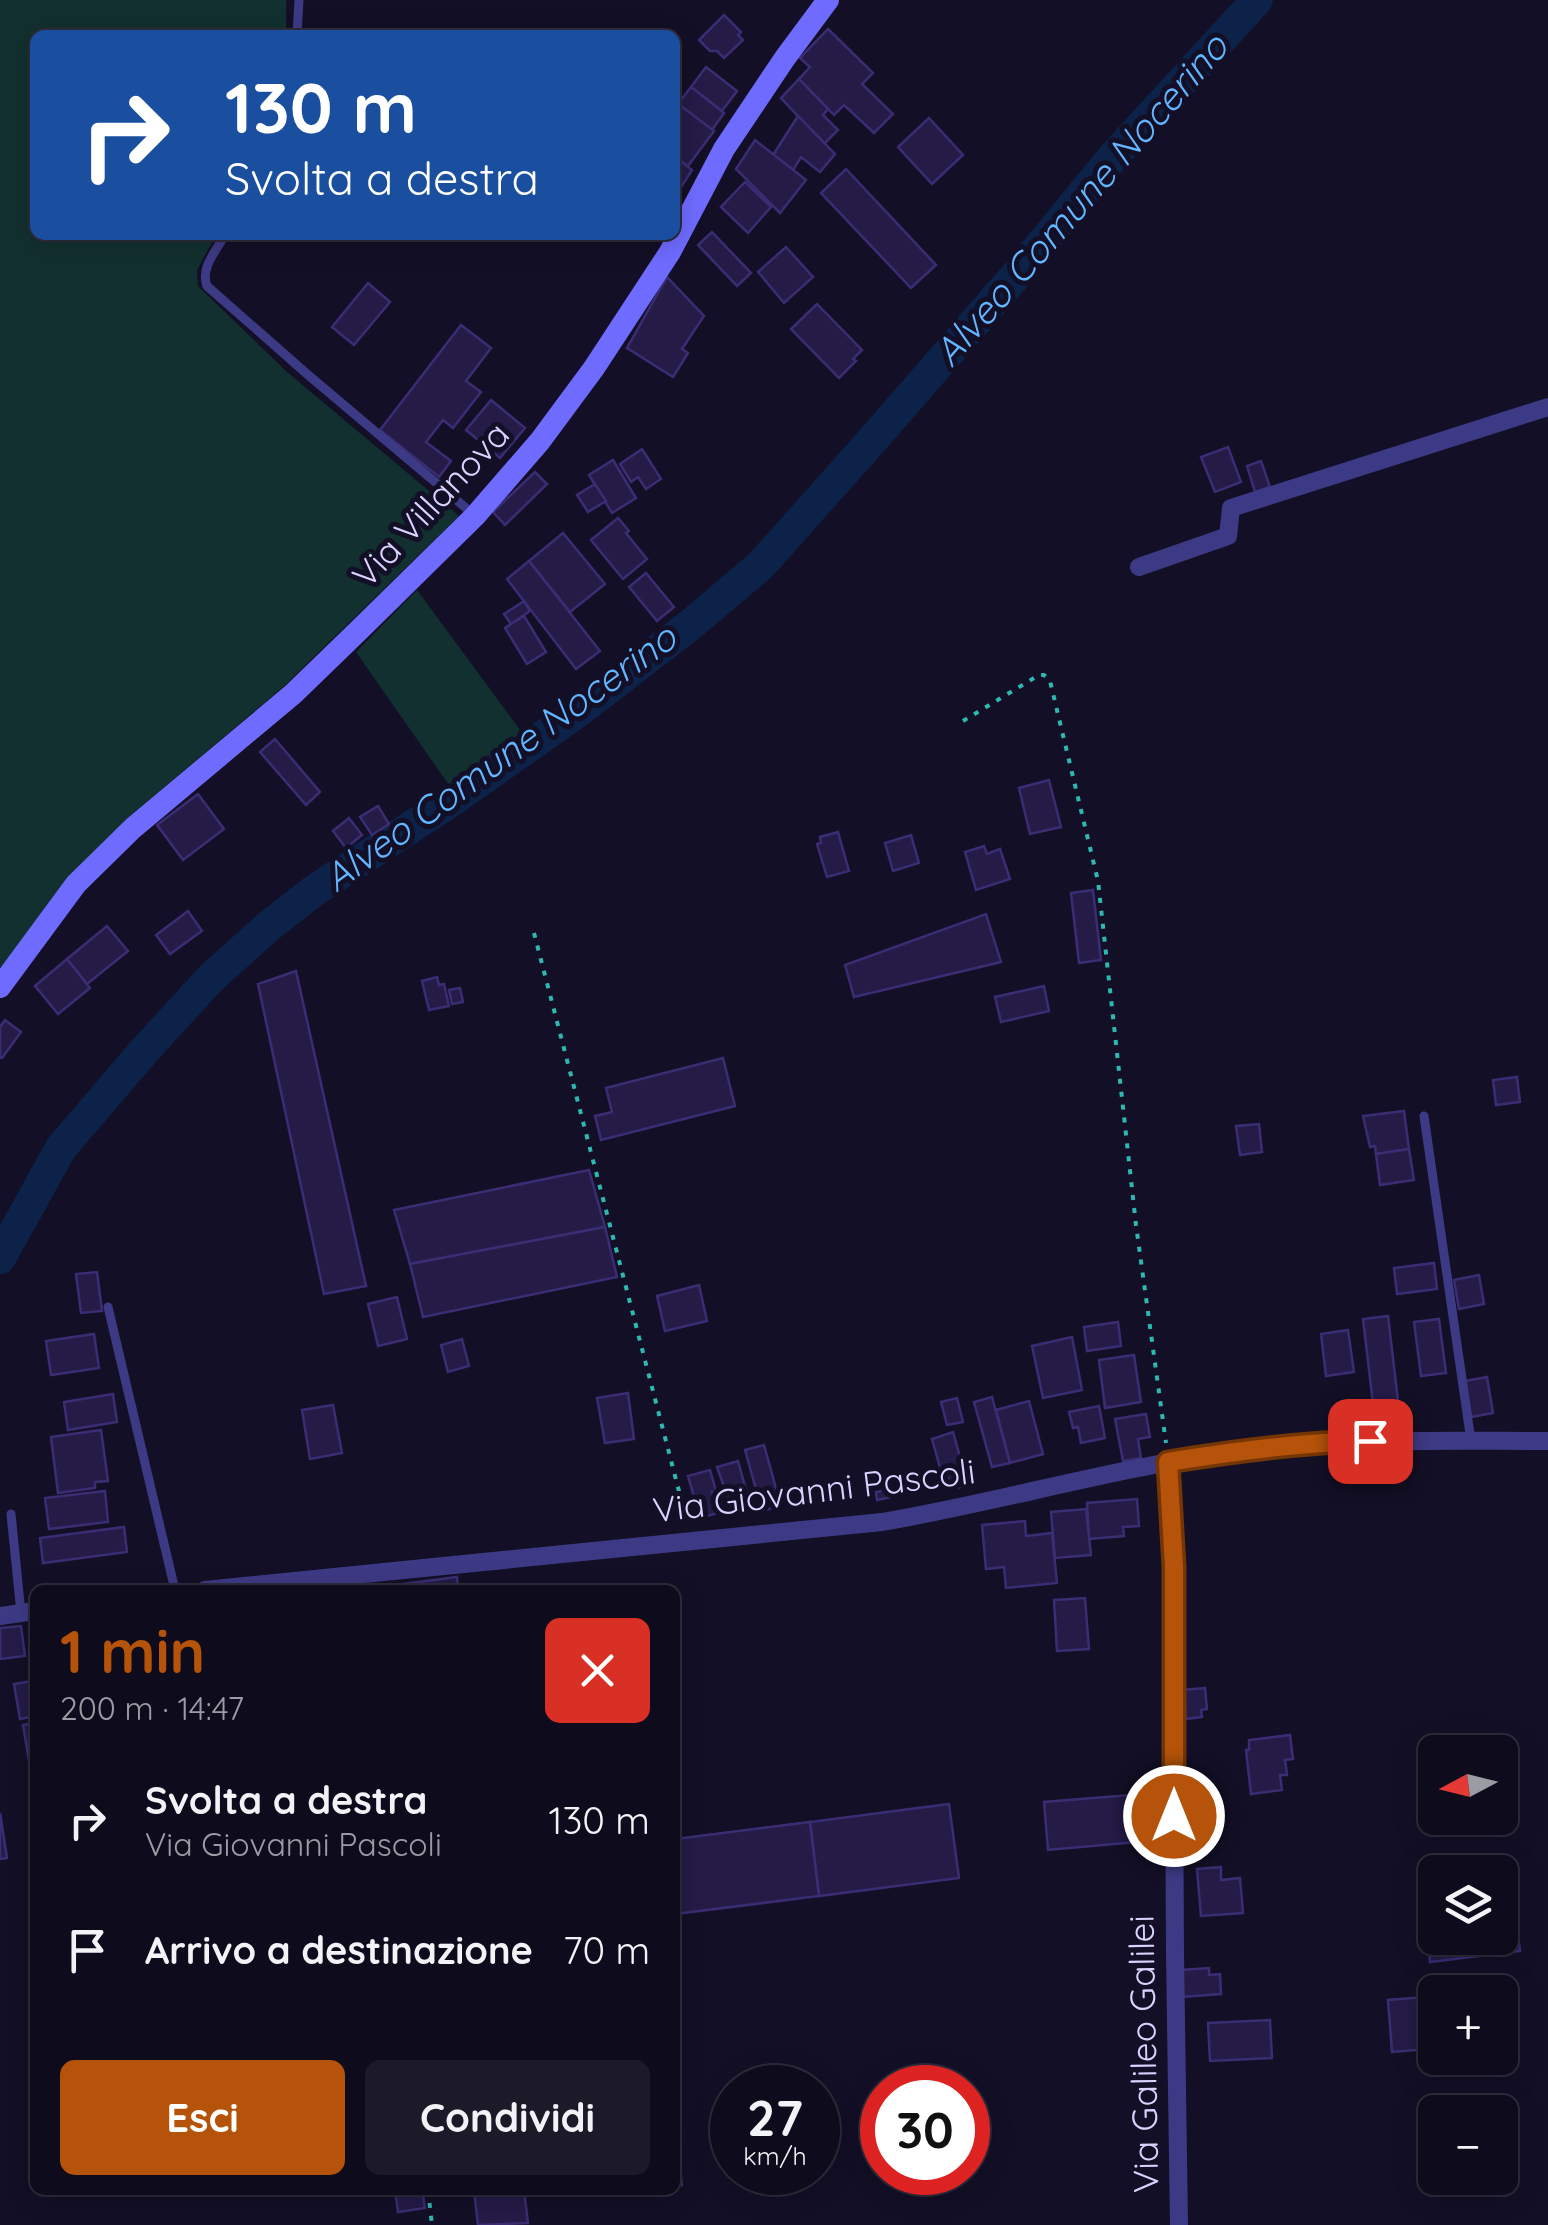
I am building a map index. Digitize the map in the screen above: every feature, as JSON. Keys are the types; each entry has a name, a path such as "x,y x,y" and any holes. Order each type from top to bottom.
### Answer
{"main road":[{"name":"Via Villanova","path":"680,233 724,149 828,0"},
{"name":"Via Villanova","path":"0,987 76,884 202,768 293,694 475,516 585,382 676,240"}],"street":[{"path":"1139,567 1228,536 1230,508 1548,408"},
{"name":"Via Giovanni Pascoli","path":"255,1585 898,1520 1168,1462 1235,1452 1334,1442 1548,1441"},
{"name":"Via Galileo Galilei","path":"1168,1462 1174,1567 1180,2225"},
{"path":"0,1616 28,1612"}],"lane":[{"path":"297,30 299,0"},
{"path":"221,240 206,268 207,286 475,516"},
{"path":"1424,1116 1471,1441"},
{"path":"108,1307 174,1585"},
{"path":"11,1514 28,1612"}],"path":[{"path":"964,721 1039,674 1050,681 1098,881 1136,1224 1168,1462"},
{"path":"534,933 692,1541"},
{"path":"429,2195 432,2225"}],"green space":[{"path":"0,0 286,0 286,30 30,30 30,240 213,240 197,270 198,286 287,372 459,516 283,687 125,820 0,968"},
{"path":"417,590 526,738 451,788 356,652"}],"building":[{"path":"724,15 741,32 738,35 743,40 724,58 699,40"},
{"path":"828,29 873,73 862,84 893,114 874,133 844,105 834,115 799,79 810,67 800,58"},
{"path":"706,67 737,91 722,111 691,87"},
{"path":"799,79 828,109 823,115 838,130 824,144 781,98"},
{"path":"691,87 724,113 712,130 680,106"},
{"path":"680,107 714,131 688,166 680,160"},
{"path":"798,116 835,154 820,172 801,157 793,170 773,155"},
{"path":"929,118 963,155 932,184 898,147"},
{"path":"755,140 806,180 780,213 736,169"},
{"path":"680,161 692,170 680,189"},
{"path":"846,169 936,265 911,288 821,193"},
{"path":"745,182 771,207 748,233 721,207"},
{"path":"712,232 751,273 737,286 698,245"},
{"path":"786,247 813,277 784,303 758,272"},
{"path":"667,277 704,316 682,349 688,353 673,377 627,348"},
{"path":"368,283 390,302 354,345 332,327"},
{"path":"817,304 862,350 839,378 791,329"},
{"path":"461,325 491,348 466,381 481,392 453,428 443,420 426,442 451,461 439,477 380,430"},
{"path":"491,400 525,428 500,458 466,430"},
{"path":"1228,447 1241,482 1215,492 1201,457"},
{"path":"642,449 661,479 646,489 638,477 631,482 620,464"},
{"path":"613,460 636,498 612,513 589,475"},
{"path":"1261,461 1270,487 1255,492 1247,466"},
{"path":"535,472 547,484 505,525 493,512"},
{"path":"595,484 606,501 588,512 577,495"},
{"path":"618,518 647,559 623,579 591,540"},
{"path":"563,533 605,584 570,612 529,561"},
{"path":"529,561 600,651 576,669 507,579"},
{"path":"646,573 674,607 657,621 629,587"},
{"path":"524,601 530,611 511,624 504,614"},
{"path":"524,616 546,652 527,664 505,628"},
{"path":"275,739 320,792 306,805 260,752"},
{"path":"1049,780 1061,827 1030,834 1019,788"},
{"path":"198,794 224,829 183,860 157,825"},
{"path":"378,806 389,824 372,835 360,817"},
{"path":"349,818 362,835 346,848 333,831"},
{"path":"838,832 849,871 827,877 817,844 821,843 820,837"},
{"path":"911,835 919,863 893,871 885,843"},
{"path":"984,846 987,854 1000,849 1010,879 976,890 965,852"},
{"path":"1093,890 1101,960 1079,963 1071,893"},
{"path":"188,911 202,931 170,954 156,935"},
{"path":"986,914 1001,962 854,997 845,965"},
{"path":"107,926 128,951 87,984 67,959"},
{"path":"67,959 90,988 58,1014 35,986"},
{"path":"296,971 366,1286 324,1294 258,984"},
{"path":"437,977 439,985 444,984 449,1006 429,1010 422,981"},
{"path":"1044,986 1049,1011 1001,1022 995,997"},
{"path":"460,988 463,1002 452,1004 449,990"},
{"path":"5,1020 21,1032 2,1058 0,1027"},
{"path":"723,1058 735,1106 601,1140 595,1116 612,1112 606,1088"},
{"path":"1517,1077 1520,1102 1496,1105 1493,1080"},
{"path":"1404,1111 1409,1149 1376,1154 1375,1146 1370,1147 1363,1116"},
{"path":"1259,1124 1262,1152 1240,1155 1236,1126"},
{"path":"1409,1149 1414,1180 1380,1185 1376,1154"},
{"path":"589,1170 605,1227 410,1264 394,1210"},
{"path":"605,1227 617,1277 423,1317 410,1264"},
{"path":"1434,1263 1437,1289 1397,1294 1394,1268"},
{"path":"97,1272 102,1311 81,1313 76,1274"},
{"path":"1479,1275 1484,1304 1459,1309 1454,1280"},
{"path":"699,1285 707,1321 665,1331 657,1296"},
{"path":"397,1297 407,1339 378,1346 368,1304"},
{"path":"1388,1316 1399,1409 1374,1412 1363,1319"},
{"path":"1439,1319 1446,1373 1421,1376 1414,1322"},
{"path":"1118,1322 1121,1346 1087,1351 1084,1327"},
{"path":"1348,1330 1354,1372 1326,1376 1321,1334"},
{"path":"94,1334 99,1368 51,1375 46,1341"},
{"path":"1072,1337 1082,1390 1043,1398 1032,1346"},
{"path":"462,1339 469,1366 448,1372 441,1345"},
{"path":"1134,1355 1141,1402 1105,1408 1099,1360"},
{"path":"1487,1377 1493,1413 1471,1417 1465,1381"},
{"path":"628,1393 634,1439 605,1443 597,1398"},
{"path":"113,1394 117,1422 68,1430 64,1402"},
{"path":"992,1397 1010,1463 992,1467 974,1402"},
{"path":"957,1398 963,1422 947,1425 941,1402"},
{"path":"1029,1401 1043,1454 1010,1463 996,1410"},
{"path":"333,1405 342,1453 310,1459 302,1410"},
{"path":"1099,1406 1105,1438 1081,1443 1069,1412"},
{"path":"1146,1414 1150,1437 1138,1439 1141,1458 1123,1461 1115,1419"},
{"path":"101,1430 108,1481 95,1482 95,1488 58,1493 51,1437"},
{"path":"953,1432 968,1485 951,1490 946,1473 942,1475 932,1439"},
{"path":"764,1445 781,1506 762,1511 745,1450"},
{"path":"738,1461 750,1504 732,1509 717,1467"},
{"path":"710,1470 718,1513 700,1518 688,1476"},
{"path":"896,1488 897,1496 877,1500 876,1492"},
{"path":"105,1491 108,1522 49,1529 45,1498"},
{"path":"1137,1499 1139,1526 1123,1527 1124,1536 1089,1539 1087,1503"},
{"path":"1086,1509 1091,1555 1055,1558 1051,1512"},
{"path":"1025,1521 1026,1536 1052,1533 1057,1583 1006,1588 1004,1567 986,1569 982,1525"},
{"path":"124,1527 127,1552 43,1563 40,1538"},
{"path":"457,1577 458,1585 395,1585"},
{"path":"1085,1598 1089,1649 1057,1651 1054,1600"},
{"path":"21,1626 25,1656 0,1659 0,1628"},
{"path":"30,1681 30,1717 20,1719 14,1684"},
{"path":"1205,1688 1207,1709 1201,1710 1202,1717 1186,1719 1183,1690"},
{"path":"30,1724 30,1761 29,1761 23,1725"},
{"path":"1290,1735 1293,1759 1285,1760 1287,1775 1280,1775 1282,1790 1251,1794 1246,1750 1249,1740"},
{"path":"1155,1793 1159,1840 1048,1850 1044,1802"},
{"path":"949,1804 959,1878 819,1896 810,1822"},
{"path":"0,1813 7,1858 0,1859"},
{"path":"810,1822 819,1896 680,1913 680,1838"},
{"path":"1221,1867 1221,1880 1240,1878 1243,1913 1201,1916 1197,1869"},
{"path":"1429,1955 1487,1955 1430,1962"},
{"path":"1209,1968 1209,1975 1220,1974 1221,1994 1183,1997 1181,1970"},
{"path":"1418,1998 1418,2050 1392,2052 1388,2000"},
{"path":"1270,2020 1272,2058 1210,2061 1208,2023"},
{"path":"396,2195 423,2195 425,2208 398,2212"},
{"path":"474,2195 525,2195 528,2223 478,2225"}],"waterway":[{"name":"Alveo Comune Nocerino","path":"0,1258 61,1148 211,978 315,890 576,713 761,565 1017,274 1113,157 1257,0"}],"route":[{"path":"1174,1816 1174,1567 1168,1462 1235,1452 1370,1441"}]}
